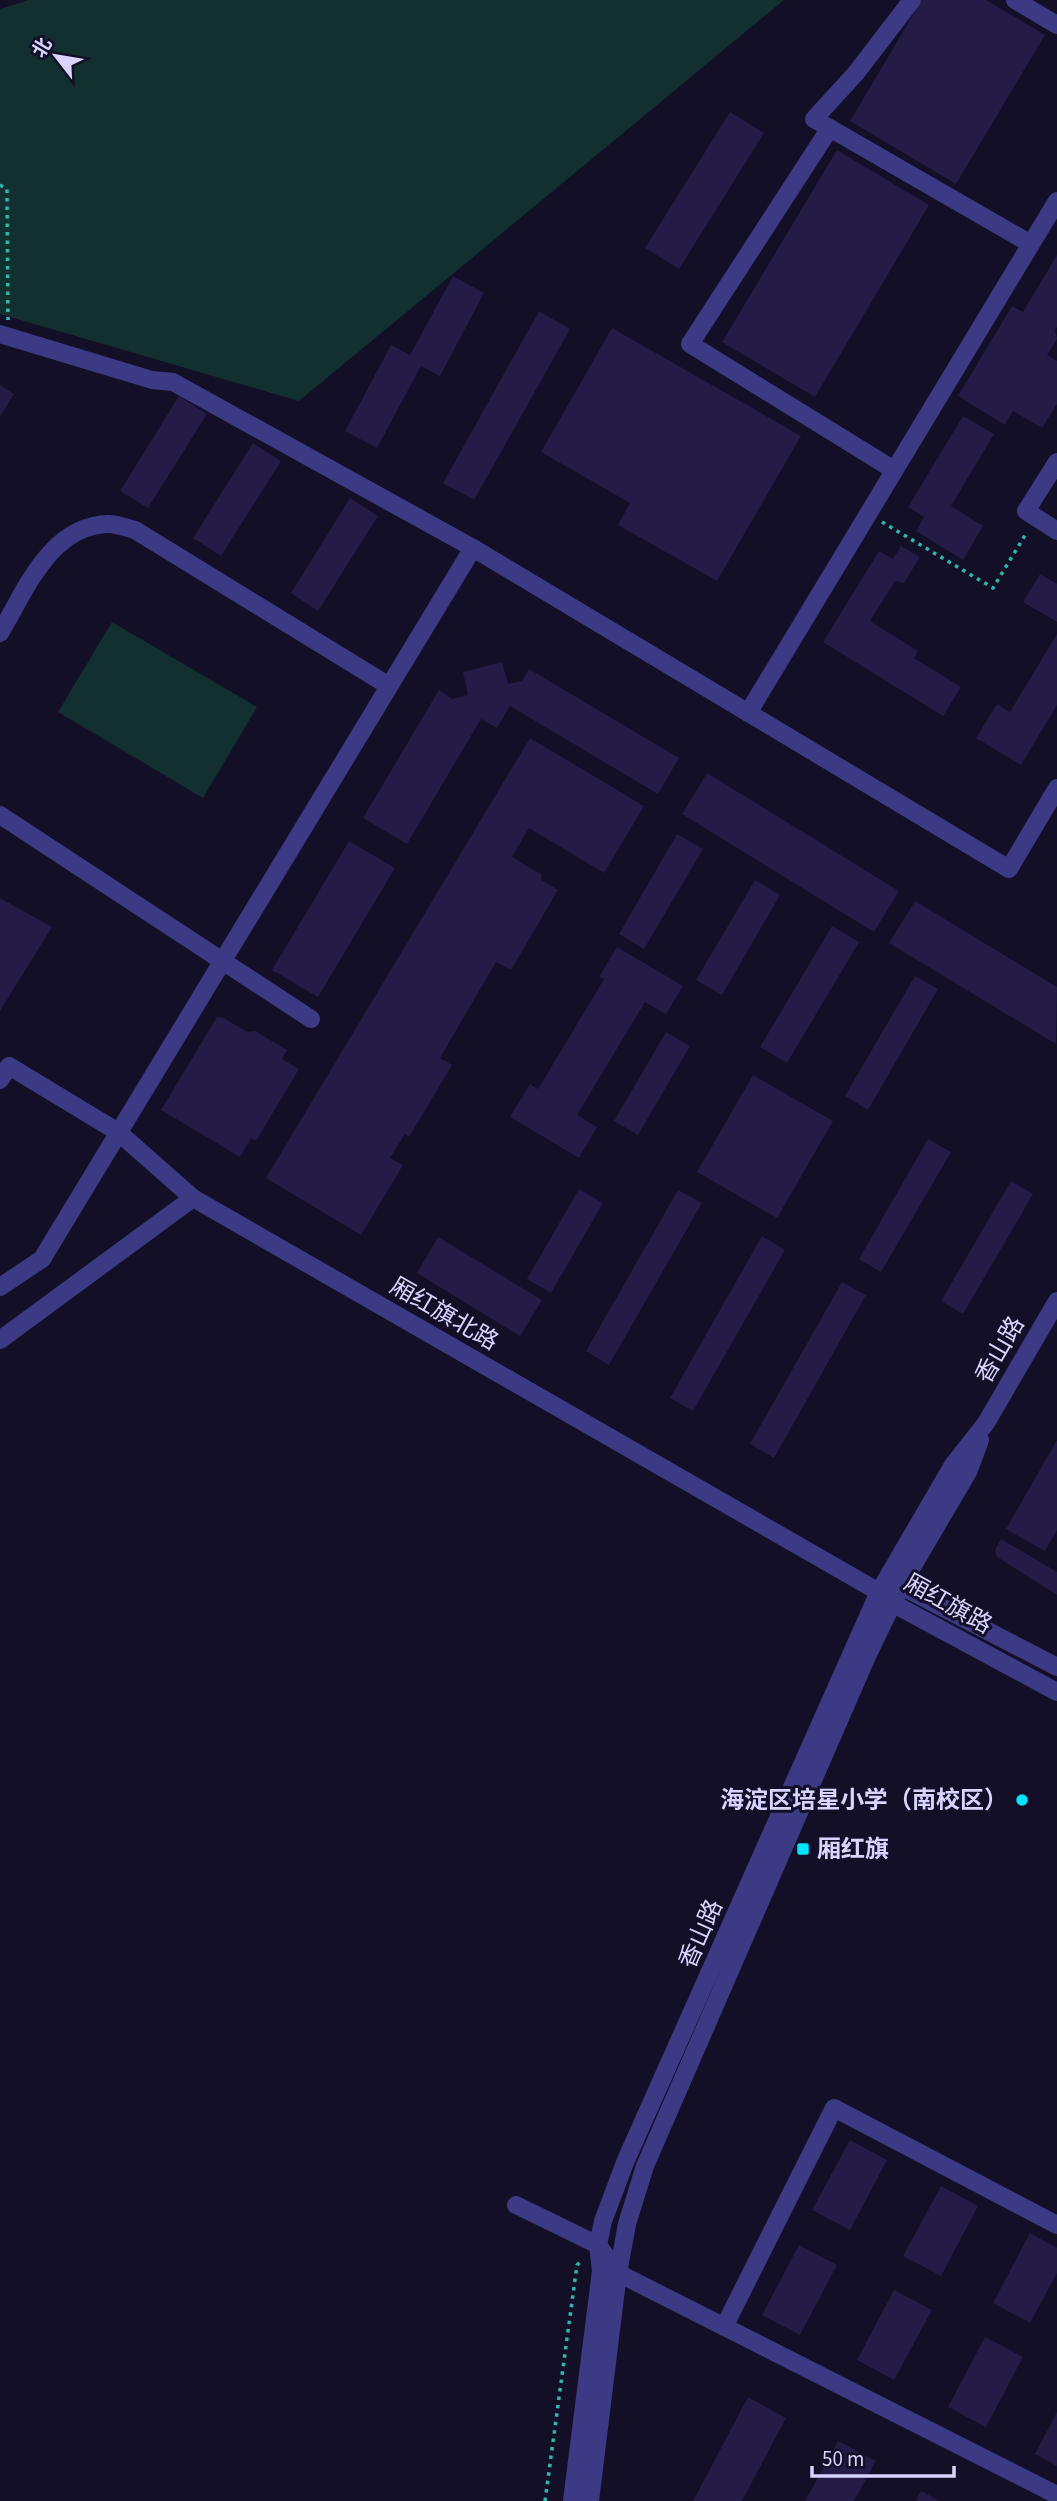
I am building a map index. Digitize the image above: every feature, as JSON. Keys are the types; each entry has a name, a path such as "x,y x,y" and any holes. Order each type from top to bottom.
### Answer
{"street":[{"path":"912,0 856,73 814,119 1031,244"},
{"path":"1015,0 1057,25"},
{"path":"830,128 690,344 894,470"},
{"path":"748,713 1057,201"},
{"path":"4,335 152,380 173,382 473,548 1009,869 1057,788"},
{"path":"1057,462 1026,511 1057,531"},
{"path":"0,633 48,554 70,534 109,524 135,530 389,686"},
{"path":"0,1287 42,1259 473,548"},
{"path":"0,815 311,1018"},
{"path":"0,1080 9,1066 118,1132 193,1198 0,1340"},
{"name":"厢红旗北路","path":"193,1198 886,1598"},
{"name":"香山路","path":"572,2501 601,2271 598,2245 603,2221 626,2160 886,1598 953,1465 986,1423 1054,1311"},
{"name":"香山路","path":"901,1586 968,1472 986,1423"},
{"name":"厢红旗路","path":"1057,1667 901,1586 886,1598 1057,1692"},
{"name":"香山路","path":"590,2501 618,2273 627,2224 645,2166 868,1654 886,1598"},
{"path":"724,2327 834,2108 1057,2225"},
{"path":"516,2205 598,2245 618,2273 1057,2495"}],"path":[{"path":"0,185 7,189 4,335"},
{"path":"868,514 993,588 1036,518"},
{"path":"545,2501 577,2265 598,2245"}],"green space":[{"path":"29,0 784,0 299,401 0,314 0,9"},
{"path":"112,622 257,707 203,798 58,712"}],"building":[{"path":"922,0 986,0 1045,35 956,184 850,121"},
{"path":"730,112 764,133 679,269 645,248"},
{"path":"837,150 929,205 815,397 722,342"},
{"path":"1057,255 1057,339 1047,355 1057,361 1057,404 1042,428 1013,411 1005,425 958,396 1012,306 1023,312"},
{"path":"453,276 484,293 440,376 421,366 377,448 345,431 391,345 410,355"},
{"path":"539,311 570,329 474,500 443,483"},
{"path":"612,328 801,436 717,581 618,525 630,503 541,452"},
{"path":"0,385 14,394 0,417"},
{"path":"179,396 207,414 148,508 120,491"},
{"path":"963,416 994,434 951,506 983,526 963,560 916,531 924,517 908,507"},
{"path":"253,443 281,461 221,556 193,538"},
{"path":"350,498 378,516 318,611 291,593"},
{"path":"901,546 920,557 904,583 895,581 870,621 918,651 914,658 961,687 943,716 823,642 879,551 893,559"},
{"path":"1040,574 1057,584 1057,622 1023,602"},
{"path":"1057,634 1057,705 1021,765 976,738 997,704 1010,712"},
{"path":"502,662 508,684 522,681 529,669 679,758 658,794 510,706 497,728 481,719 407,844 363,818 439,690 452,699 468,695 463,672"},
{"path":"530,738 644,806 604,873 529,828 512,857 542,875 541,880 558,890 511,970 496,962 440,1058 452,1065 409,1137 405,1134 390,1158 403,1165 361,1235 266,1178"},
{"path":"707,773 899,891 874,932 682,814"},
{"path":"677,834 703,849 644,949 619,934"},
{"path":"349,841 395,868 318,997 272,970"},
{"path":"755,880 780,895 722,995 696,980"},
{"path":"0,898 52,927 0,1011"},
{"path":"915,901 1057,987 1056,1044 889,943"},
{"path":"832,926 859,942 787,1063 760,1047"},
{"path":"617,947 683,986 666,1014 645,1002 577,1115 597,1127 579,1158 510,1117 530,1084 538,1089 604,979 599,977"},
{"path":"915,976 938,989 868,1110 845,1096"},
{"path":"217,1017 224,1018 247,1032 255,1031 287,1050 282,1059 299,1069 256,1141 251,1138 240,1157 161,1110"},
{"path":"666,1032 690,1046 638,1135 614,1121"},
{"path":"753,1075 833,1121 777,1218 697,1172"},
{"path":"928,1139 951,1152 881,1272 859,1259"},
{"path":"1011,1181 1033,1194 963,1314 941,1301"},
{"path":"579,1189 603,1203 551,1293 527,1279"},
{"path":"678,1190 702,1203 609,1365 586,1351"},
{"path":"762,1236 785,1250 693,1411 670,1398"},
{"path":"438,1237 542,1300 520,1336 417,1273"},
{"path":"842,1282 866,1295 774,1458 750,1444"},
{"path":"1057,1440 1057,1530 1045,1551 1006,1529"},
{"path":"1001,1539 1057,1572 1057,1595 997,1557 995,1550"},
{"path":"850,2140 887,2160 850,2230 812,2210"},
{"path":"941,2186 978,2206 941,2276 903,2256"},
{"path":"1030,2233 1057,2248 1057,2273 1030,2323 993,2303"},
{"path":"799,2245 837,2265 800,2335 762,2315"},
{"path":"894,2290 932,2310 894,2380 857,2360"},
{"path":"985,2337 1023,2357 986,2427 948,2407"},
{"path":"748,2397 786,2418 742,2501 693,2501"},
{"path":"1057,2412 1057,2466 1035,2454"},
{"path":"838,2441 876,2461 854,2501 805,2501"},
{"path":"921,2491 940,2501 916,2501"}],"place":[{"name":"海淀区培星小学（南校区）","path":"1022,1800"},
{"name":"厢红旗","path":"803,1849"}]}
